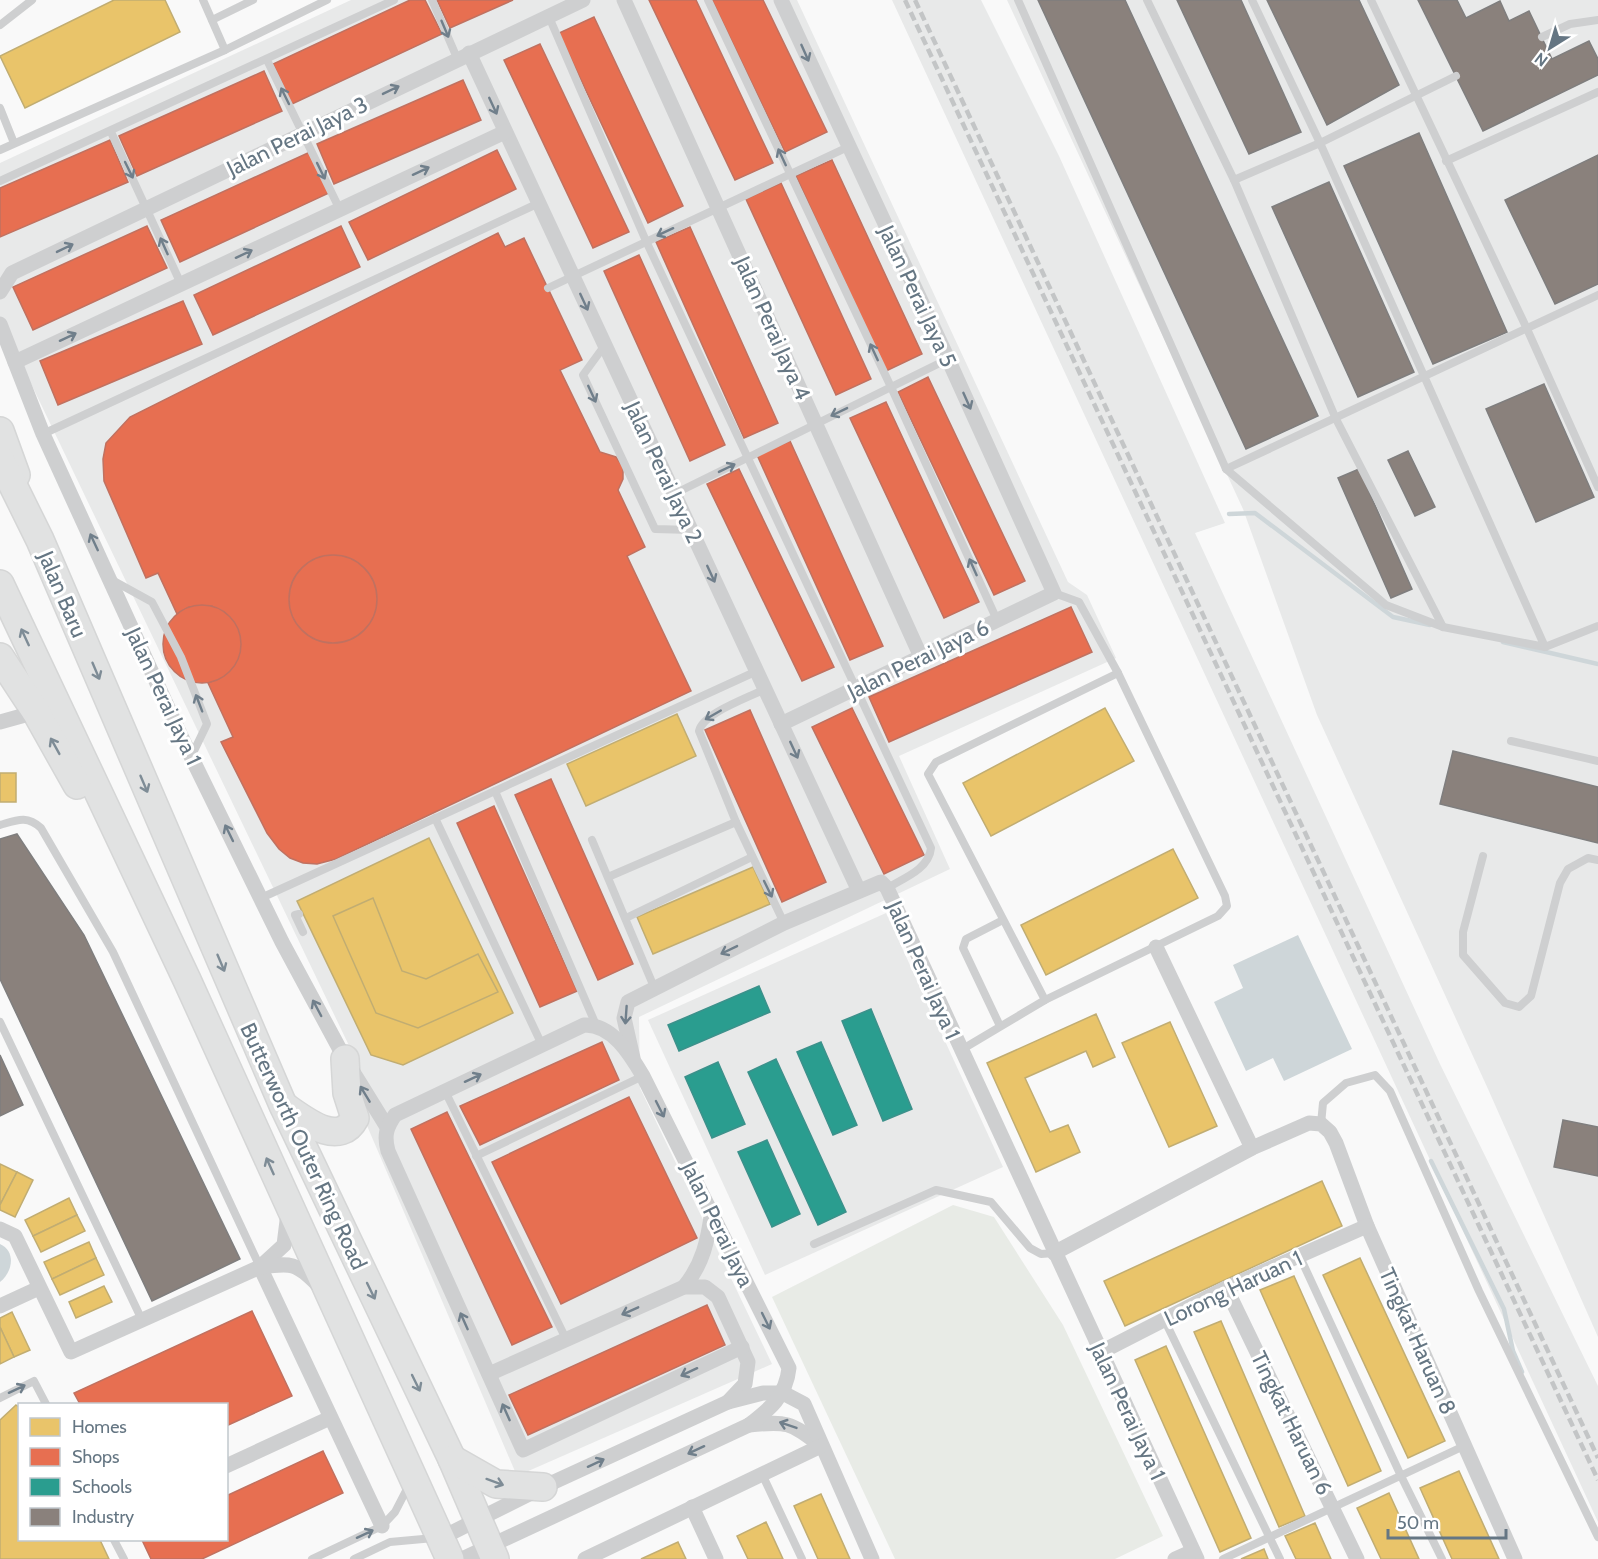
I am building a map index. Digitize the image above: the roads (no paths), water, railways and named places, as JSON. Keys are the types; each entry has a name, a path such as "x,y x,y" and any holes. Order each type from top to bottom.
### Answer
{"highway":[{"path":"0,431 40,540"},
{"name":"Jalan Baru","path":"0,459 40,540 121,731"},
{"name":"Butterworth Outer Ring Road","path":"0,584 187,980 328,1296 446,1548"},
{"path":"0,657 36,712 187,980"},
{"name":"Butterworth Outer Ring Road","path":"121,731 283,1106 452,1459 492,1552"},
{"path":"283,1106 312,1125 328,1131 341,1132 350,1127 355,1118 347,1093 345,1059"},
{"path":"452,1459 496,1484 543,1487"}],"street":[{"name":"Jalan Perai Jaya 3","path":"0,292 6,272 147,208 463,55 583,0"},
{"name":"Jalan Perai Jaya 4","path":"624,0 921,657"},
{"name":"Jalan Perai Jaya 5","path":"781,0 1054,593"},
{"name":"Jalan Perai Jaya 2","path":"463,55 505,132 859,891"},
{"path":"15,362 505,132"},
{"name":"Jalan Perai Jaya 1","path":"0,324 43,434 191,756 261,898 345,1059"},
{"name":"Jalan Perai Jaya 6","path":"782,724 1054,593"},
{"path":"0,722 36,712"},
{"name":"Jalan Perai Jaya 1","path":"633,1058 624,1018 628,1002 784,923 881,882 887,888 1195,1555"},
{"path":"1156,947 1252,1148"},
{"path":"633,1058 605,1028 584,1025 395,1115 387,1127 385,1140 388,1151 523,1450 742,1347"},
{"name":"Jalan Perai Jaya","path":"633,1058 712,1210 789,1368 872,1559"},
{"path":"345,1059 387,1127"},
{"path":"1054,1253 1252,1148 1309,1123 1321,1124"},
{"name":"Tingkat Haruan 8","path":"1321,1124 1330,1132 1336,1143 1367,1226 1515,1559"},
{"path":"260,1267 284,1245 289,1207"},
{"path":"684,1287 704,1255 712,1210"},
{"name":"Lorong Haruan 1","path":"1101,1352 1226,1288 1367,1226"},
{"path":"0,1229 15,1236 71,1352 260,1267 288,1263 297,1266 328,1296"},
{"path":"260,1267 382,1526"},
{"path":"489,1374 684,1287 705,1287 712,1290 718,1297 748,1362 748,1373 744,1384 728,1402"},
{"path":"0,1306 39,1288"},
{"name":"Tingkat Haruan 6","path":"1226,1288 1357,1559"},
{"path":"462,1559 492,1552 749,1425 774,1406 783,1393 789,1368"},
{"path":"446,1548 477,1520 728,1402 763,1393 783,1393 804,1404"},
{"path":"228,1465 330,1418"},
{"path":"585,1559 821,1446 801,1431 781,1422 749,1425"},
{"path":"692,1507 716,1559"},
{"path":"1175,1559 1195,1555"}],"lane":[{"path":"0,25 32,0"},
{"path":"203,0 225,50"},
{"path":"212,20 252,0"},
{"path":"0,150 225,50 327,0"},
{"path":"0,181 111,132 394,0"},
{"path":"432,0 463,55"},
{"path":"708,0 891,387 997,620"},
{"path":"1018,0 1226,469 1386,605 1443,627 1545,647 1598,626"},
{"path":"1147,0 1234,180 1336,418 1443,627"},
{"path":"1252,0 1320,143 1545,647"},
{"path":"1371,0 1527,329 1598,487"},
{"path":"549,17 646,242 932,848 926,864 887,888"},
{"path":"1542,37 1570,24 1598,20"},
{"path":"267,60 340,210"},
{"path":"1234,180 1320,143 1456,76"},
{"path":"1446,161 1598,92"},
{"path":"0,108 2,120 14,143"},
{"path":"111,132 182,284"},
{"path":"548,288 848,147"},
{"path":"43,434 538,203"},
{"path":"1226,469 1425,378 1598,295"},
{"path":"605,345 583,375 655,529 691,530"},
{"path":"674,494 948,359"},
{"path":"112,580 152,602 181,657 207,724 191,756"},
{"path":"961,1050 1045,1000 1218,916 1227,906 1225,896 1118,673 1079,602 1054,593"},
{"path":"261,898 757,671"},
{"path":"1045,1000 928,774 936,762 1118,673"},
{"path":"765,689 709,717 700,724 699,731 736,822 784,923"},
{"path":"1511,741 1598,761"},
{"path":"495,791 596,1025"},
{"path":"0,825 24,818 34,821 41,828 113,952 260,1267"},
{"path":"435,818 542,1045"},
{"path":"608,878 736,822"},
{"path":"592,840 654,987"},
{"path":"1483,856 1463,932 1463,955 1505,1004 1519,1007 1531,996 1560,883 1568,869 1588,858 1598,860"},
{"path":"626,918 752,857"},
{"path":"299,914 295,915 303,932"},
{"path":"1000,1026 963,948 966,939 1003,920"},
{"path":"0,1022 142,1320"},
{"path":"1321,1124 1323,1103 1346,1083 1375,1075 1390,1091 1479,1291 1598,1537"},
{"path":"476,1156 643,1076"},
{"path":"445,1091 566,1339"},
{"path":"814,1244 936,1190 991,1202 1030,1248 1041,1254 1054,1253"},
{"path":"1300,1257 1442,1559"},
{"path":"1165,1321 1280,1559"},
{"path":"0,1398 34,1381 45,1403"},
{"path":"1223,1559 1333,1507 1402,1478 1464,1446"},
{"path":"762,1474 802,1559"},
{"path":"312,1559 382,1526 395,1512 413,1477"},
{"path":"115,1541 124,1559"},
{"path":"354,1559 390,1542 446,1548"}],"waterway":[{"path":"1229,514 1255,513 1393,617 1430,625"},
{"path":"1503,642 1598,664"},
{"path":"1431,1161 1504,1309 1513,1351 1522,1372"}],"railway":[{"path":"905,0 1598,1480"},
{"path":"915,0 1598,1458"}]}
